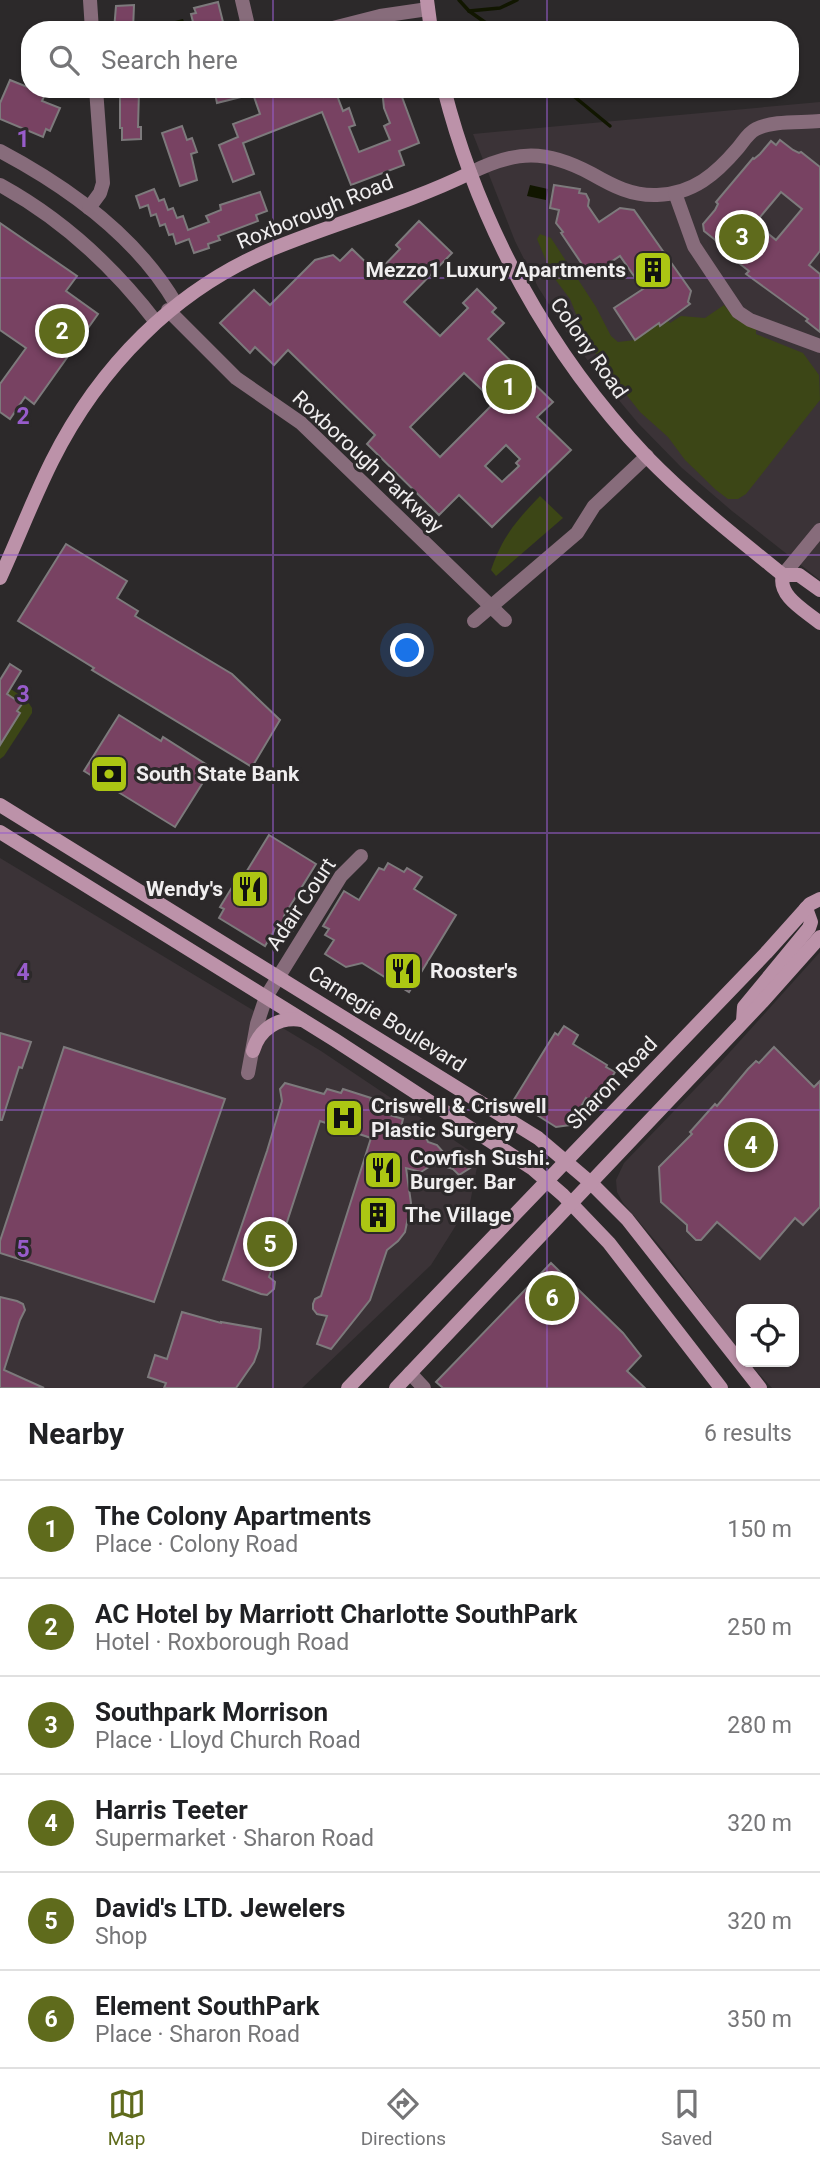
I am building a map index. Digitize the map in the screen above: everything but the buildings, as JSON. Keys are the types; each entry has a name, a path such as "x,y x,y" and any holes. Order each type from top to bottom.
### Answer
{"street":[{"path":"90,0 91,21"},
{"path":"242,0 247,21"},
{"path":"360,21 427,4"},
{"path":"89,208 100,193 103,183 97,98"},
{"name":"Colony Road","path":"447,98 470,173 501,246 540,317 594,394 647,456 727,531 783,575 799,575 820,590"},
{"path":"470,173 493,161 527,155 567,163 623,191 647,195 676,193 701,183 717,172 754,130 766,126 820,121"},
{"name":"Roxborough Parkway","path":"0,151 44,176 89,208 133,248 156,275 172,307 236,378 301,423 505,620"},
{"name":"Roxborough Road","path":"0,578 51,462 71,427 118,361 172,307 198,288 256,256 470,173"},
{"path":"0,185 80,240 113,271 156,322"},
{"path":"676,193 694,246 738,312 750,320 820,346"},
{"path":"474,621 577,533 594,506 647,456"},
{"path":"783,575 820,530"},
{"name":"Colony Road","path":"783,575 781,584 785,594 820,623"},
{"name":"Carnegie Boulevard","path":"0,805 514,1122 566,1160 644,1240 753,1385"},
{"path":"0,832 267,997 518,1158 571,1204 624,1262 721,1388"},
{"name":"Adair Court","path":"248,1073 257,1024 267,997 341,876 361,856"},
{"name":"Sharon Road","path":"348,1388 766,953 806,908 820,899"},
{"path":"743,1021 744,1006 809,928 811,922 806,908"},
{"path":"396,1388 820,937"},
{"path":"253,1051 256,1039 266,1029 288,1019 305,1021"},
{"path":"410,1373 424,1388"}],"shaded area":[{"path":"820,102 820,580 682,468 607,386 567,333 538,287 515,241 473,134"},
{"path":"530,185 548,189 546,200 527,196"},
{"path":"0,858 321,1051 479,1157 470,1203 431,1265 302,1388 0,1388"},
{"path":"820,952 820,1388 772,1388 753,1367 799,1367 799,1304 736,1304 736,1347 617,1192 616,1180 624,1163 721,1062"}],"green space":[{"path":"540,234 551,238 596,307 611,336 618,342 635,340 659,323 661,326 681,316 705,318 724,305 737,320 756,329 756,334 803,353 819,375 820,400 746,494 738,499 728,499 716,490 685,460 668,437 640,412 602,364 584,334 570,299 552,275 537,239"},
{"path":"540,496 563,518 496,576 491,570 505,539"},
{"path":"0,682 26,699 32,713 0,759"}],"waterway":[{"path":"459,0 483,21"},
{"path":"469,11 500,8 517,0"},
{"path":"576,98 610,126"}],"place":[{"name":"Southpark Morrison","path":"742,237"},
{"name":"Mezzo1 Luxury Apartments","path":"653,270"},
{"name":"AC Hotel by Marriott Charlotte SouthPark","path":"62,331"},
{"name":"The Colony Apartments","path":"509,387"},
{"name":"South State Bank","path":"109,774"},
{"name":"Wendy's","path":"250,889"},
{"name":"Rooster's","path":"403,971"},
{"name":"Criswell & Criswell Plastic Surgery","path":"344,1118"},
{"name":"Harris Teeter","path":"751,1145"},
{"name":"Cowfish Sushi. Burger. Bar","path":"383,1170"},
{"name":"The Village","path":"378,1215"},
{"name":"David's LTD. Jewelers","path":"270,1244"},
{"name":"Element SouthPark","path":"552,1298"}]}
